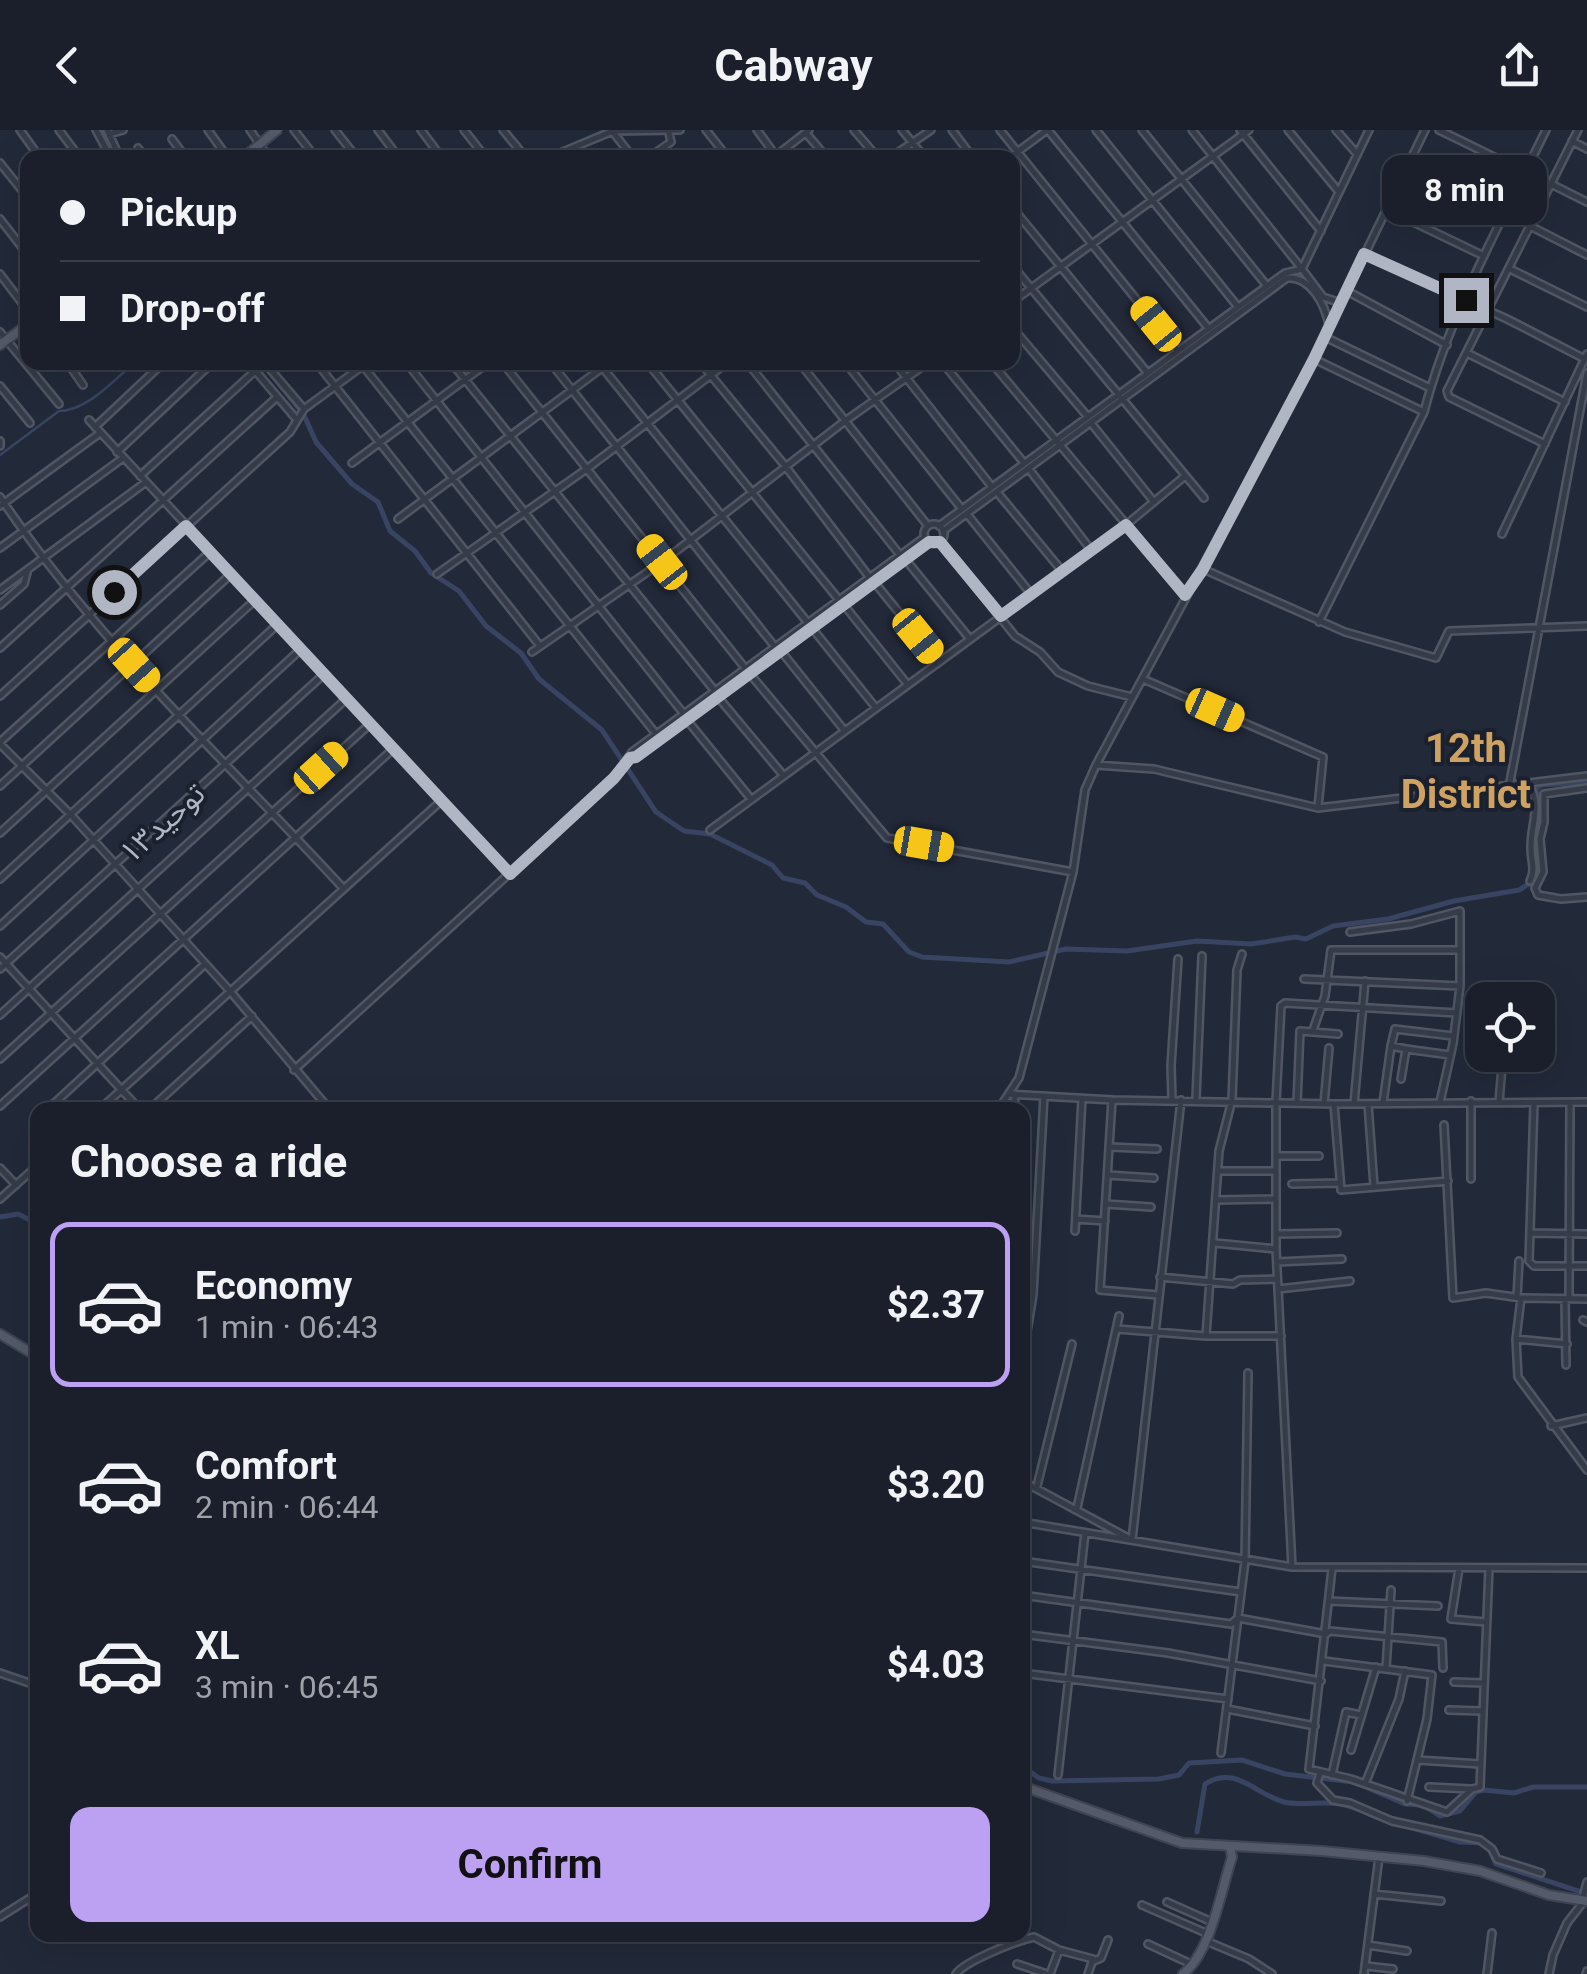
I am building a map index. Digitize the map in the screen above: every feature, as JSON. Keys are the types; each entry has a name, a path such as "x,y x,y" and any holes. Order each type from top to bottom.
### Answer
{"main road":[{"path":"253,150 277,130"},
{"path":"0,1334 30,1352"},
{"path":"1030,1789 1182,1844 1379,1857 1511,1877 1550,1895 1585,1892"},
{"path":"1183,1974 1194,1966 1207,1938 1232,1857 1230,1847"}],"street":[{"path":"108,132 123,130"},
{"path":"250,130 263,150"},
{"path":"294,130 310,150"},
{"path":"335,130 351,150"},
{"path":"464,130 480,150"},
{"path":"504,130 520,150"},
{"path":"571,149 608,131 680,130"},
{"path":"706,130 722,150"},
{"path":"854,130 871,150"},
{"path":"902,130 919,150"},
{"path":"902,150 931,130"},
{"path":"1000,130 1016,150"},
{"path":"1020,151 1048,130 1209,328"},
{"path":"1096,130 1238,307"},
{"path":"1142,130 1267,286"},
{"path":"1192,130 1323,297 1341,303"},
{"path":"1288,130 1339,192"},
{"path":"1336,130 1357,154"},
{"path":"1302,269 1368,130"},
{"path":"1005,1102 1019,1078 1056,945 1073,872 1085,790 1185,595 1203,569 1314,359 1425,130"},
{"path":"1439,130 1525,172"},
{"path":"1320,622 1424,412 1430,388 1484,256 1546,130"},
{"path":"1544,444 1448,397 1447,391 1578,130"},
{"path":"608,131 625,150"},
{"path":"784,150 807,131"},
{"path":"1020,297 1244,132 1321,230"},
{"path":"172,139 180,150"},
{"path":"1572,142 1587,149"},
{"path":"1020,155 1178,351"},
{"path":"0,163 20,188"},
{"path":"1406,168 1504,214"},
{"path":"1551,184 1587,202"},
{"path":"1386,209 1484,256"},
{"path":"1020,217 1147,372"},
{"path":"0,219 20,245"},
{"path":"1530,226 1587,255"},
{"path":"1364,254 1586,357 1502,534"},
{"path":"1120,397 1147,372 1267,286 1292,269 1302,269"},
{"path":"1510,269 1587,308"},
{"path":"0,274 20,300"},
{"path":"1020,276 1204,498"},
{"path":"804,370 928,526 941,528 1290,277 1300,280 1320,298 1330,326"},
{"path":"1347,291 1448,345"},
{"path":"1020,337 1154,502"},
{"path":"1325,337 1430,388"},
{"path":"2,339 20,360"},
{"path":"1467,353 1564,402"},
{"path":"1314,359 1424,412"},
{"path":"29,370 59,404"},
{"path":"73,370 84,385"},
{"path":"156,370 98,430 1,502 111,640 343,888"},
{"path":"118,452 205,370"},
{"path":"271,370 304,410"},
{"path":"322,370 540,646"},
{"path":"0,696 290,432 304,410 358,370"},
{"path":"370,370 656,734"},
{"path":"412,370 752,799"},
{"path":"457,370 783,776"},
{"path":"352,463 478,370"},
{"path":"509,370 886,838 1073,872"},
{"path":"556,370 844,730"},
{"path":"398,519 595,370"},
{"path":"605,370 876,708"},
{"path":"654,370 908,685"},
{"path":"707,370 939,662"},
{"path":"437,574 718,370"},
{"path":"753,370 970,640"},
{"path":"851,370 1032,594"},
{"path":"900,370 1062,572"},
{"path":"532,652 662,562 719,515 918,370"},
{"path":"949,370 1092,550"},
{"path":"997,370 1185,595"},
{"path":"140,476 255,371 297,420"},
{"path":"1509,787 1587,373"},
{"path":"0,386 30,423"},
{"path":"0,648 276,398"},
{"path":"89,420 510,874"},
{"path":"0,548 123,458"},
{"path":"710,830 1126,525 1185,476"},
{"path":"0,590 146,482"},
{"path":"927,540 928,526"},
{"path":"940,542 941,528"},
{"path":"294,1070 628,761 927,540 940,542 1015,636 1040,652 1064,676 1132,697"},
{"path":"210,552 0,743 206,964 323,1102"},
{"path":"0,605 24,584 29,568"},
{"path":"1203,569 1320,622 1436,658 1449,631 1587,626"},
{"path":"0,786 230,574"},
{"path":"0,833 255,600"},
{"path":"0,879 278,624"},
{"path":"0,926 301,650"},
{"name":"توحید۱۳","path":"3,966 323,674"},
{"path":"1142,679 1323,758 1318,808"},
{"path":"0,1015 346,699"},
{"path":"628,761 632,752 685,716"},
{"path":"0,1060 370,724"},
{"path":"0,1106 393,749"},
{"path":"1096,765 1154,769 1318,808 1587,776"},
{"path":"1529,785 1536,814 1530,847 1534,874 1530,880"},
{"path":"1587,788 1544,794 1540,840 1543,872 1535,888 1538,895 1560,900 1587,897"},
{"path":"107,1102 441,801"},
{"path":"1350,932 1411,924 1458,909 1460,986 1440,1104"},
{"path":"1314,1030 1332,950 1458,950"},
{"path":"1206,1336 1218,1151 1232,1100 1237,970 1242,954"},
{"path":"1196,1099 1202,956"},
{"path":"0,957 3,966 53,1011 133,1102"},
{"path":"1172,1099 1178,959"},
{"path":"56,1102 206,964"},
{"path":"1304,979 1460,986"},
{"path":"1354,1104 1364,981"},
{"path":"1292,1567 1276,1248 1276,1102 1282,1004 1457,1012"},
{"path":"158,1102 252,1016"},
{"path":"1382,1104 1396,1028 1454,1036"},
{"path":"1297,1103 1300,1031 1338,1034"},
{"path":"1391,1046 1450,1055"},
{"path":"1324,1104 1329,1048"},
{"path":"1401,1079 1406,1049"},
{"path":"1499,1102 1502,1072"},
{"path":"1012,1094 1324,1104 1587,1102"},
{"path":"1012,1094 1013,1102"},
{"path":"1030,1313 1044,1096"},
{"path":"1075,1230 1082,1098"},
{"path":"1132,1540 1182,1099"},
{"path":"1112,1100 1100,1290 1158,1295"},
{"path":"1470,1101 1471,1180"},
{"path":"1534,1103 1531,1264 1587,1266"},
{"path":"1566,1365 1570,1103"},
{"path":"1334,1104 1341,1190 1448,1181"},
{"path":"1368,1104 1374,1187"},
{"path":"1444,1124 1452,1298 1486,1293 1587,1300"},
{"path":"1110,1146 1157,1148"},
{"path":"1276,1156 1320,1156"},
{"path":"0,1168 16,1185"},
{"path":"1218,1171 1276,1170"},
{"path":"0,1198 30,1172"},
{"path":"1108,1175 1154,1178"},
{"path":"1292,1184 1339,1184"},
{"path":"1217,1200 1276,1199"},
{"path":"1106,1204 1151,1207"},
{"path":"1076,1219 1104,1221"},
{"path":"1276,1234 1338,1233"},
{"path":"1530,1233 1587,1234"},
{"path":"1214,1244 1276,1248"},
{"path":"1277,1262 1342,1259"},
{"path":"1519,1261 1518,1377 1587,1470"},
{"path":"1160,1277 1233,1284 1240,1280 1277,1279"},
{"path":"1278,1289 1350,1281"},
{"path":"1077,1508 1120,1316"},
{"path":"1117,1329 1206,1336 1280,1336"},
{"path":"1516,1339 1567,1344"},
{"path":"1036,1487 1072,1344"},
{"path":"1221,1753 1245,1561 1248,1373"},
{"path":"1551,1426 1587,1418"},
{"path":"1030,1484 1132,1540"},
{"path":"1030,1523 1292,1567 1587,1568"},
{"path":"1058,1775 1085,1532"},
{"path":"1030,1562 1241,1592"},
{"path":"1459,1568 1451,1620 1486,1622"},
{"path":"1429,1787 1479,1789 1489,1568"},
{"path":"1332,1569 1309,1769 1446,1812 1472,1789"},
{"path":"1386,1668 1390,1590"},
{"path":"1030,1596 1231,1624 1238,1618"},
{"path":"1329,1602 1438,1606"},
{"path":"1238,1618 1326,1634 1330,1631 1443,1642 1443,1668"},
{"path":"1030,1635 1232,1663 1321,1681"},
{"path":"1323,1661 1432,1676 1407,1801"},
{"path":"1351,1750 1376,1667"},
{"path":"1365,1784 1399,1700 1405,1671"},
{"path":"0,1673 30,1683"},
{"path":"1030,1675 1228,1698"},
{"path":"1454,1682 1484,1683"},
{"path":"1226,1709 1315,1726"},
{"path":"1449,1710 1482,1711"},
{"path":"1332,1775 1346,1712 1361,1715"},
{"path":"1418,1760 1480,1764"},
{"path":"1320,1773 1317,1783 1333,1800 1392,1820 1487,1842 1497,1859 1541,1873"},
{"path":"1364,1974 1379,1857"},
{"path":"1511,1877 1513,1863"},
{"path":"1549,1974 1566,1924 1585,1892"},
{"path":"1374,1894 1441,1901"},
{"path":"0,1917 30,1898"},
{"path":"1167,1902 1212,1922"},
{"path":"1142,1905 1272,1974"},
{"path":"1487,1974 1492,1933"},
{"path":"1030,1938 1094,1960 1100,1958 1108,1940"},
{"path":"956,1974 977,1958 1020,1942"},
{"path":"1148,1944 1194,1966"},
{"path":"1368,1945 1407,1951"},
{"path":"1016,1964 1049,1974 1058,1950"},
{"path":"1088,1974 1094,1960"},
{"path":"1365,1966 1393,1969"}],"waterway":[{"path":"102,130 113,150"},
{"path":"0,455 59,411 90,400 126,370"},
{"path":"267,370 304,415 316,442 352,484 378,502 390,531 415,551 431,573 459,591 486,626 521,653 539,679 602,730 656,812 684,831 710,834 772,865 783,878 805,883 817,895 846,907 866,922 883,924 909,952 922,957 1009,962 1066,949 1127,951 1197,941 1251,944 1306,939 1333,926 1388,919 1454,901 1519,890 1537,879 1535,845 1540,811 1536,789 1542,785 1587,782"},
{"path":"0,1217 18,1214 30,1220"},
{"path":"1030,1772 1052,1781 1159,1779 1179,1775 1189,1763 1242,1760 1285,1774 1354,1782 1405,1804 1423,1805 1440,1816 1460,1811 1476,1792 1484,1790 1514,1793 1533,1787 1587,1787"},
{"path":"1197,1832 1205,1784 1226,1777 1284,1802 1346,1805 1391,1822"},
{"path":"1406,1826 1460,1842 1483,1843"},
{"path":"1490,1851 1496,1864 1587,1894"}],"district":[{"name":"12th District","path":"1466,771"}],"route":[{"path":"114,592 186,526 510,874 614,778 630,758 929,542 940,542 1001,616 1126,525 1185,595 1203,569 1314,359 1364,254 1466,300"}]}
